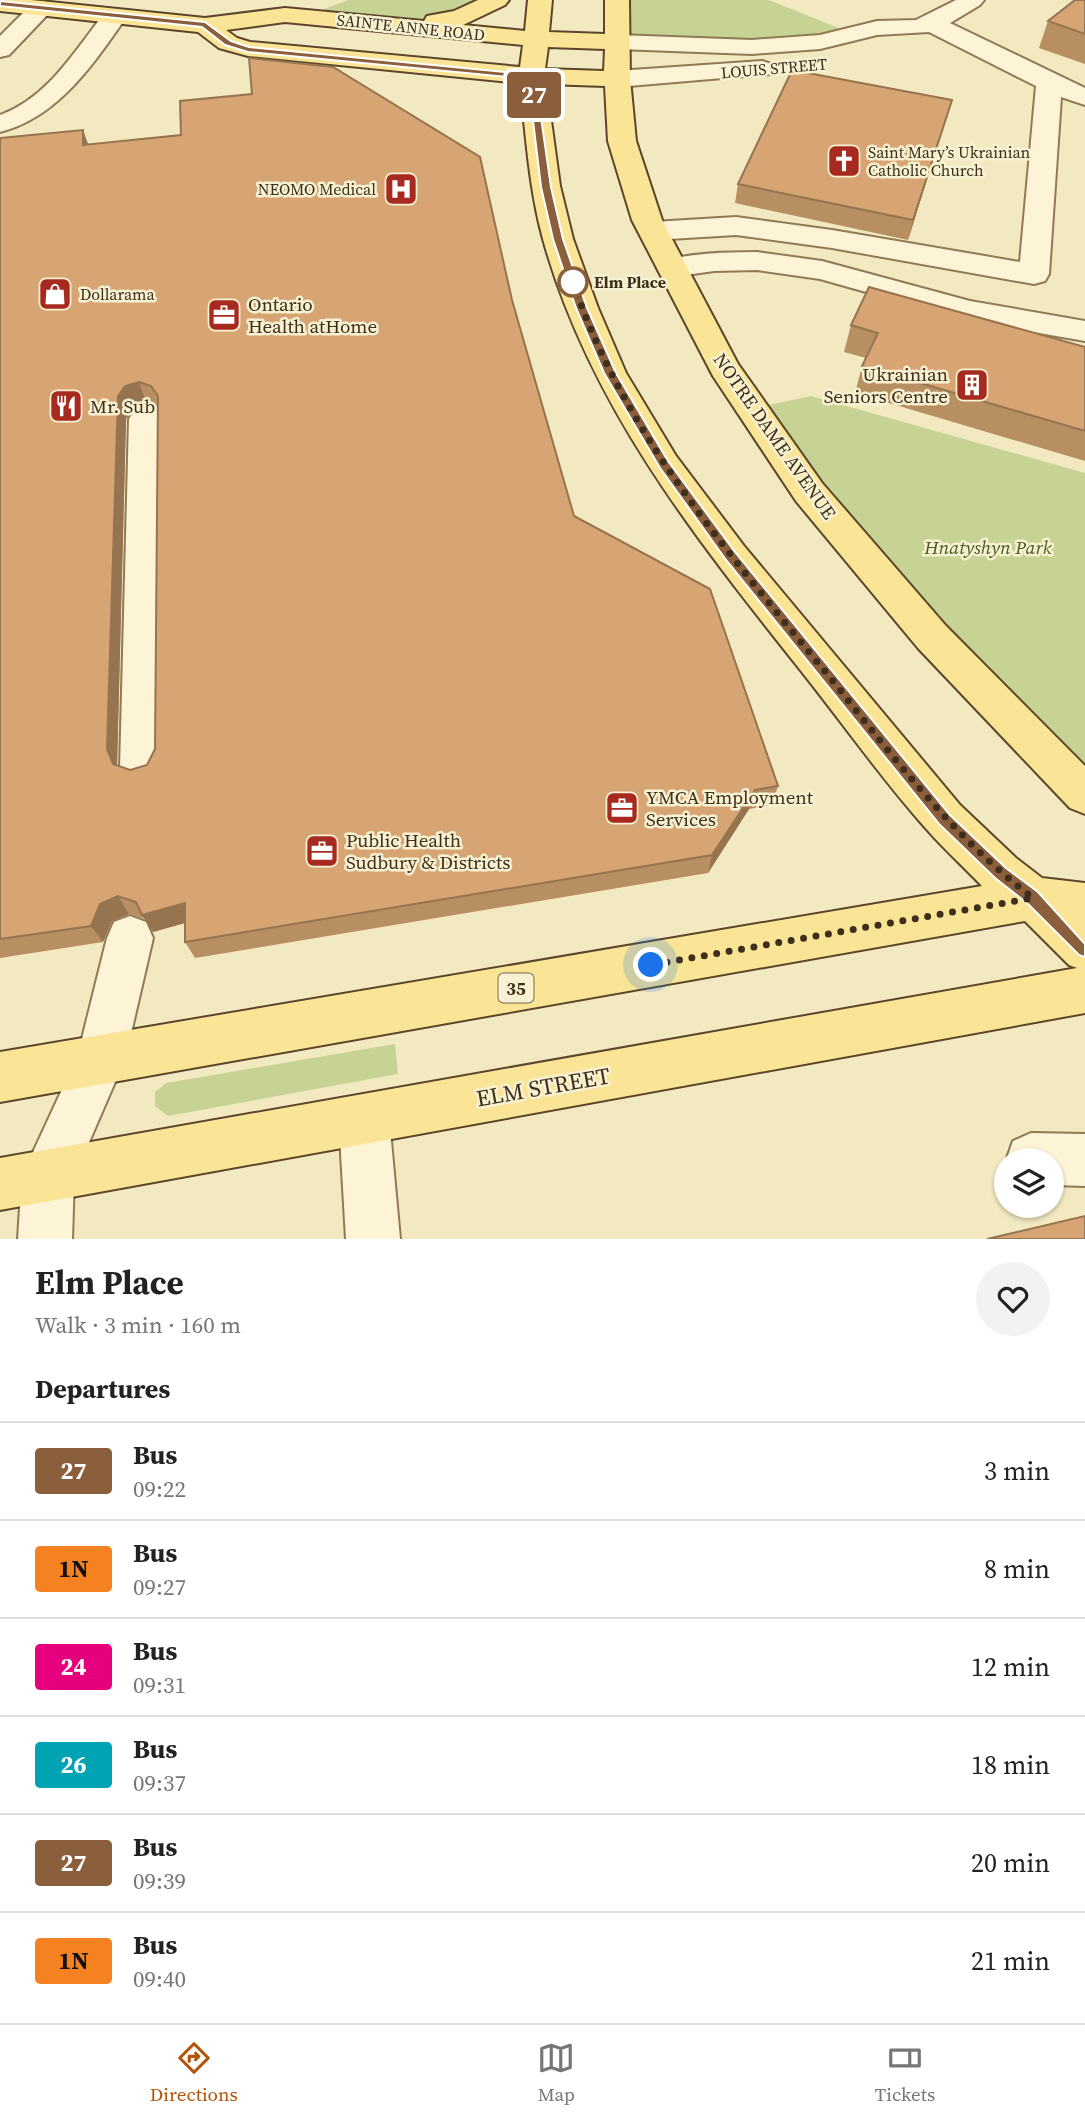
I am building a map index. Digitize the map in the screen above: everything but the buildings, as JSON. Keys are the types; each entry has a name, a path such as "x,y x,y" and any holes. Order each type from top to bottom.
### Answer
{"main road":[{"path":"403,25 460,18 497,0"},
{"path":"540,0 532,76 546,187 558,239 582,308 610,373 664,465 731,556 945,820 1000,873 1033,898 1085,949"},
{"name":"NOTRE DAME AVENUE","path":"617,0 617,79 622,141 653,231 723,368 809,492 932,637 1085,795"},
{"name":"SAINTE ANNE ROAD","path":"0,4 205,25 285,15 536,39 618,42"},
{"name":"SAINTE ANNE ROAD","path":"205,25 228,43 248,49 532,76 617,79"},
{"name":"35","path":"0,1077 1033,898 1085,904"},
{"name":"ELM STREET","path":"24,1180 1085,990"}],"street":[{"name":"LOUIS STREET","path":"890,51 903,48 924,25 972,0"},
{"path":"0,50 41,8"},
{"path":"0,124 33,110 52,93 115,16"},
{"name":"LOUIS STREET","path":"618,42 775,46 846,38 877,29 924,25"},
{"path":"924,25 959,35 1049,85 1085,97"},
{"name":"LOUIS STREET","path":"617,79 840,62"},
{"path":"653,231 736,226 832,239 1034,274 1049,85"},
{"path":"671,268 714,262 757,261 822,270 969,311 1085,331"},
{"path":"141,769 146,419"},
{"path":"45,1239 24,1180 101,1059 130,939"},
{"path":"364,1119 373,1239"},
{"path":"1064,1160 1085,1160"}],"green space":[{"path":"348,0 493,0 458,17 405,23 308,15"},
{"path":"620,0 769,0 854,34 787,44 620,40"},
{"name":"Hnatyshyn Park","path":"811,396 1085,473 1085,786 755,408"},
{"path":"395,1044 398,1074 168,1116 155,1106 155,1092 166,1083"}],"bus line":[{"name":"27","path":"0,4 205,25 238,48 532,76 546,187 558,239 582,308 610,373 664,465 731,556 945,820 1000,873 1033,898 1085,949"}],"place":[{"name":"Saint Mary’s Ukrainian Catholic Church","path":"844,161"},
{"name":"NEOMO Medical","path":"401,189"},
{"name":"Elm Place","path":"573,282"},
{"name":"Dollarama","path":"55,294"},
{"name":"Ontario Health atHome","path":"224,315"},
{"name":"Ukrainian Seniors Centre","path":"972,385"},
{"name":"Mr. Sub","path":"66,406"},
{"name":"YMCA Employment Services","path":"622,808"},
{"name":"Public Health Sudbury & Districts","path":"322,851"}],"route":[{"path":"573,282 610,373 664,465 731,556 945,820 1000,873 1033,898 651,965"}]}
